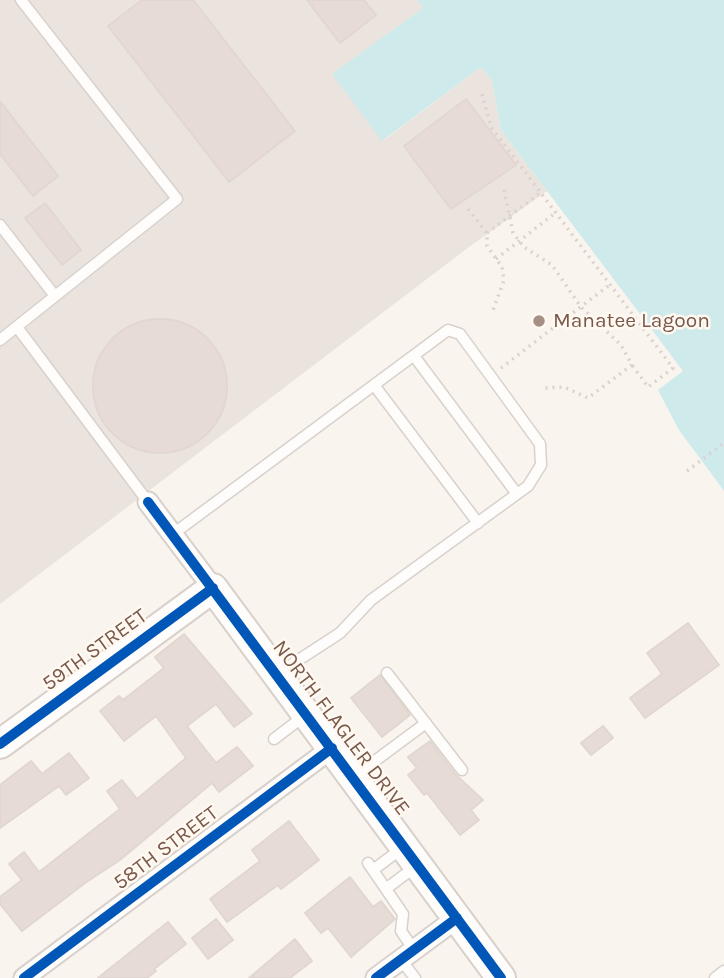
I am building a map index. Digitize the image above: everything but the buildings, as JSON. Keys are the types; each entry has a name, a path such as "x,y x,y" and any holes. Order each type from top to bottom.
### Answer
{"street":[{"name":"NORTH FLAGLER DRIVE","path":"148,502 501,978"},
{"name":"59TH STREET","path":"0,744 213,588"},
{"name":"58TH STREET","path":"23,978 332,748"},
{"path":"376,978 457,918"}],"lane":[{"path":"0,340 177,199 21,0"},
{"path":"0,225 55,296"},
{"path":"17,327 148,502"},
{"path":"173,534 448,330 460,334 491,376 541,444 541,465 528,486 371,600 340,633 277,675"},
{"path":"414,356 517,494"},
{"path":"374,385 478,523"},
{"path":"387,673 462,770"},
{"path":"274,739 306,714"},
{"path":"353,777 426,723"},
{"path":"411,856 371,866 403,914 401,931 415,978"},
{"path":"387,888 411,856"},
{"path":"715,978 724,971"}],"path":[{"path":"482,94 491,127 554,214 673,368 648,387 621,345 581,307 552,265 519,240 509,216 504,190"},
{"path":"486,233 540,193"},
{"path":"468,209 486,233 487,246 502,267 504,280 492,313"},
{"path":"496,259 554,214"},
{"path":"491,376 609,285"},
{"path":"544,388 564,387 588,398 632,365"},
{"path":"687,471 724,443"}],"shaded area":[{"path":"0,0 417,0 423,8 333,74 383,141 481,67 492,81 501,130 547,191 465,250 0,604"}],"water":[{"path":"417,0 724,0 724,491 679,430 658,390 683,371 501,130 492,81 481,67 382,141 332,74 423,8"}],"cycle path":[{"path":"148,502 501,978"},
{"path":"0,744 213,588"},
{"path":"24,978 332,748"},
{"path":"376,978 457,918"}],"place":[{"name":"Manatee Lagoon","path":"539,321"}]}
